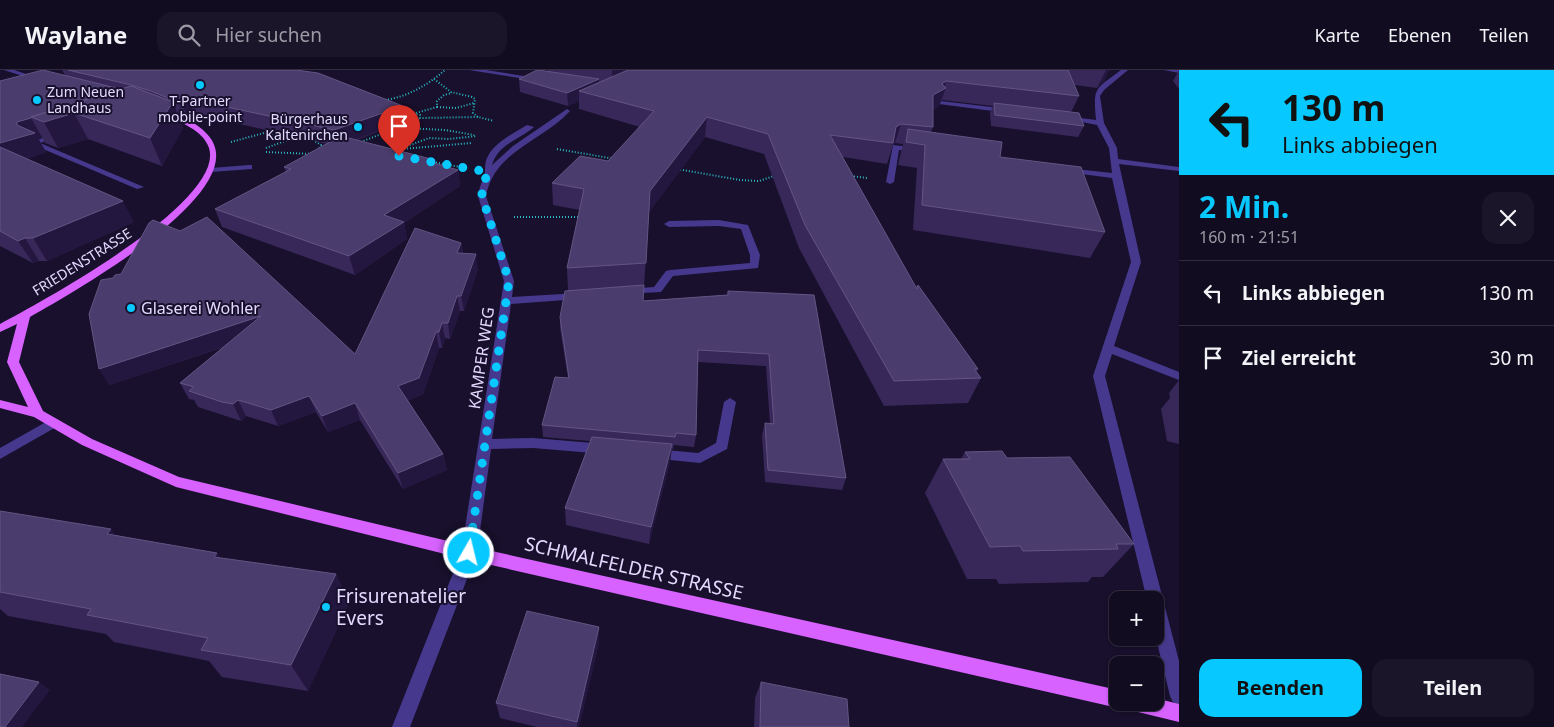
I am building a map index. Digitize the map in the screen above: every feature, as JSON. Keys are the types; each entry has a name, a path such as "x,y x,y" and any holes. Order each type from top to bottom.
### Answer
{"main road":[{"path":"24,84 49,80"},
{"path":"159,112 187,123 198,130 213,147"},
{"name":"FRIEDENSTRASSE","path":"0,329 146,239 192,198 211,170 214,158 213,147"},
{"path":"25,315 13,362 38,414"},
{"name":"SCHMALFELDER STRASSE","path":"0,404 38,414 87,442 176,482 469,553 1109,697"},
{"path":"1164,709 1179,713"}],"street":[{"path":"6,70 41,80"},
{"path":"472,70 547,80"},
{"path":"1125,70 1100,89 1097,96 1100,123 1113,148 1116,176 1136,262 1099,376 1179,696"},
{"path":"1168,70 1179,72"},
{"path":"941,103 1020,113"},
{"path":"488,172 521,143 571,109 542,120"},
{"path":"1060,118 1100,123"},
{"name":"KAMPER WEG","path":"401,727 469,553 509,281 482,188 488,172 487,162 491,154 508,140 533,125"},
{"path":"71,131 33,143 140,186"},
{"path":"890,182 896,147 924,151"},
{"path":"1114,161 1179,170"},
{"path":"211,170 249,167"},
{"path":"1059,169 1116,176"},
{"path":"619,292 657,290 670,273 755,266 755,255 745,227 719,223 669,224"},
{"path":"506,301 591,295"},
{"path":"1108,348 1179,376"},
{"path":"638,452 700,458 722,446 730,402"},
{"path":"0,454 52,423"},
{"path":"485,444 533,443 620,451"}],"path":[{"path":"383,100 392,100 434,79 446,70"},
{"path":"434,79 452,93"},
{"path":"437,107 436,101 444,95 452,93 467,94 473,96 475,103 473,113 478,117"},
{"path":"400,110 416,113 437,107 456,109 468,107 475,103"},
{"path":"416,113 420,115 420,118"},
{"path":"356,144 369,138 405,128 420,118 478,117 493,120 498,125"},
{"path":"397,150 429,138 449,139 480,136 444,130 405,128"},
{"path":"213,147 264,133 277,135 284,132"},
{"path":"266,148 304,134"},
{"path":"313,139 321,145 316,154"},
{"path":"388,150 508,140"},
{"path":"521,143 616,159"},
{"path":"397,150 399,156"},
{"path":"264,152 325,153"},
{"path":"425,161 488,172"},
{"path":"673,169 740,180 759,181 774,176 780,171"},
{"path":"843,175 890,182"},
{"path":"489,217 585,217"}],"building":[{"path":"43,70 120,89 17,122 17,125 35,133 0,143 0,81"},
{"path":"68,70 296,70 318,73 403,106 334,130 213,104 187,96 182,104 151,91"},
{"path":"537,70 599,79 567,93 519,79"},
{"path":"628,70 1068,70 1079,96 946,81 942,84 946,88 933,95 933,127 901,124 896,127 893,143 830,135 917,289 918,285 978,369 974,369 981,378 894,381 805,225 768,134 707,117 650,191 646,263 567,268 584,189 552,183 580,156 608,161 654,111 579,91"},
{"path":"131,86 173,102 150,138 74,113 44,122 31,117"},
{"path":"994,103 1079,113 1084,126 995,115"},
{"path":"908,129 1002,142 1000,157 1081,167 1105,232 922,205 925,145 906,142"},
{"path":"341,136 435,160 431,162 458,170 384,215 404,222 349,256 215,209 291,169 284,167"},
{"path":"0,147 123,201 33,238 25,238 18,241 0,231"},
{"path":"207,217 355,354 415,228 461,243 457,253 476,254 461,296 457,296 448,323 442,323 439,332 436,332 419,378 398,386 443,454 398,473 355,403 322,416 309,396 271,410 238,400 233,404 222,402 189,391 194,387 180,383 261,316 99,369 89,314 101,280 113,278 115,275 121,274 149,223 153,220 180,231"},
{"path":"644,285 643,301 728,295 728,291 814,295 846,478 768,470 765,423 774,424 769,354 698,350 696,435 676,433 675,437 542,425 555,377 569,378 560,317 565,291"},
{"path":"592,437 672,444 651,527 565,508"},
{"path":"1002,451 1007,458 1070,457 1134,544 1116,544 1118,549 1023,551 1020,546 990,547 943,459 970,459 965,452"},
{"path":"0,511 111,529 107,534 217,553 214,557 336,574 291,665 201,650 208,638 87,615 91,609 0,592"},
{"path":"527,611 599,627 577,722 496,703"},
{"path":"0,674 39,682 5,727 0,727"},
{"path":"761,682 847,699 849,727 760,727"}],"place":[{"name":"T-Partner mobile-point","path":"200,85"},
{"name":"Zum Neuen Landhaus","path":"37,100"},
{"name":"Bürgerhaus Kaltenirchen","path":"358,127"},
{"name":"Glaserei Wohler","path":"131,308"},
{"name":"Frisurenatelier Evers","path":"326,607"}],"route":[{"path":"399,156 488,172 482,188 482,196 509,281 469,553"}]}
